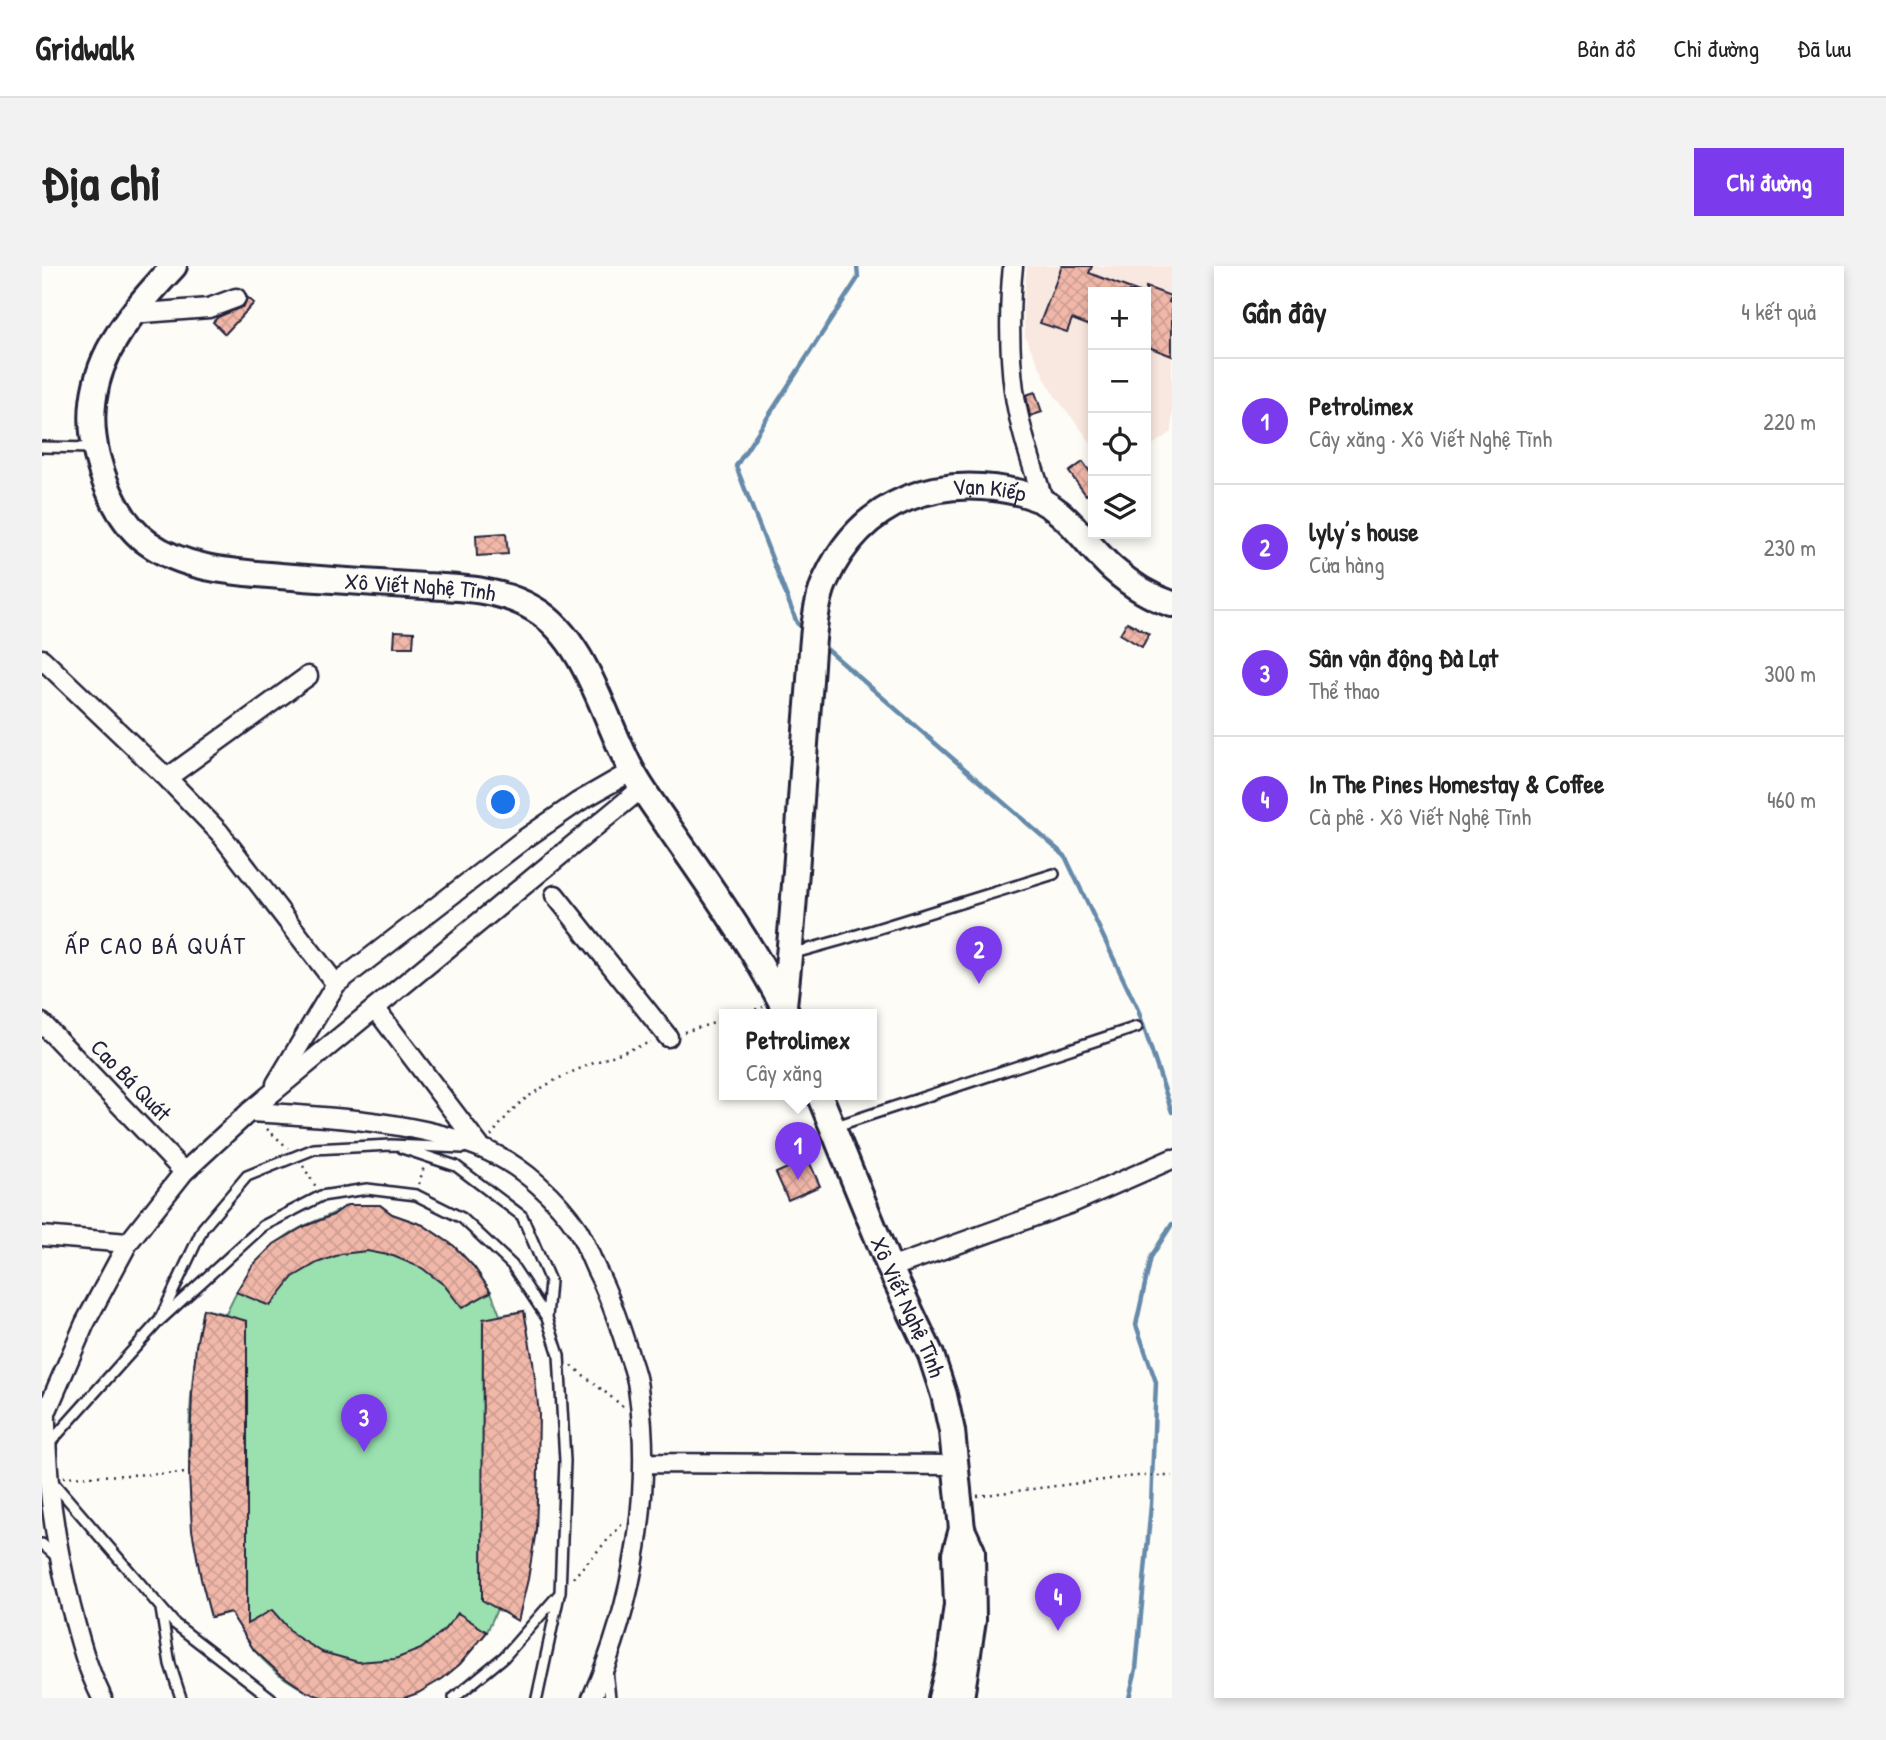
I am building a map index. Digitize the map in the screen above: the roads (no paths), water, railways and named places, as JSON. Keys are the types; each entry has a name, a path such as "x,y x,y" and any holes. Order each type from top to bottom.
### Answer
{"main road":[{"name":"Xô Viết Nghệ Tĩnh","path":"174,266 131,314 100,368 95,388 95,449 107,486 126,520 145,541 162,552 192,564 224,570 317,579 463,589 502,595 537,610 565,635 579,657 637,779 746,940 785,1009"},
{"name":"Vạn Kiếp","path":"790,954 796,846 819,597 835,561 867,523 896,503 918,493 946,486 980,486 1043,499 1113,568 1157,599 1172,604"},
{"path":"785,1009 790,954"},
{"name":"Xô Viết Nghệ Tĩnh","path":"821,1100 890,1268 931,1355 944,1395 956,1465 962,1529 955,1553 957,1605 949,1665 941,1698"},
{"name":"Xô Viết Nghệ Tĩnh","path":"961,1698 973,1620 972,1551 962,1529"}],"street":[{"path":"1013,266 1009,297 1014,390 1043,499"},
{"path":"131,314 209,308 236,298"},
{"path":"42,659 167,778 219,832 336,984"},
{"path":"167,778 308,676"},
{"path":"269,1096 336,984 523,840 578,802 637,779"},
{"path":"102,1698 87,1669 59,1559 43,1413 85,1323 128,1243 184,1172 249,1112 375,1008 637,779"},
{"path":"555,895 668,1037"},
{"path":"375,1008 481,1148"},
{"name":"Cao Bá Quát","path":"42,1023 184,1172"},
{"path":"249,1112 304,1115 449,1136 481,1148 522,1171 578,1230 612,1301 638,1386 643,1463 641,1502 630,1581 607,1665 592,1698"},
{"path":"890,1268 1072,1203 1170,1160"},
{"path":"42,1236 128,1243"},
{"path":"643,1463 956,1465"}],"lane":[{"path":"42,446 95,449"},
{"path":"790,954 1054,874"},
{"path":"832,1127 1137,1027"},
{"path":"390,1144 456,1166 522,1216 550,1281 547,1318"},
{"path":"158,1322 203,1228 247,1176 314,1149 390,1144 481,1148"},
{"path":"46,1448 158,1322 263,1226 321,1196 367,1189 416,1195 462,1218 512,1265 547,1318 559,1355 565,1461 560,1593 537,1698"},
{"path":"49,1477 174,1624 271,1698"},
{"path":"42,1544 59,1559"},
{"path":"454,1698 504,1657 560,1593"},
{"path":"160,1608 170,1664 181,1698"},
{"path":"607,1665 610,1698"}],"waterway":[{"path":"805,630 797,623 736,466 858,278 857,266"},
{"path":"822,645 1065,856 1138,1010 1172,1112"},
{"path":"1129,1698 1136,1669 1151,1505 1156,1382 1136,1325 1151,1257 1172,1224"}],"place":[{"name":"lyly’s house","path":"979,984"},
{"name":"Petrolimex","path":"798,1180"},
{"name":"Sân vận động Đà Lạt","path":"364,1452"},
{"name":"In The Pines Homestay & Coffee","path":"1058,1631"}],"district":[{"name":"ẤP CAO BÁ QUÁT","path":"156,946"}]}
